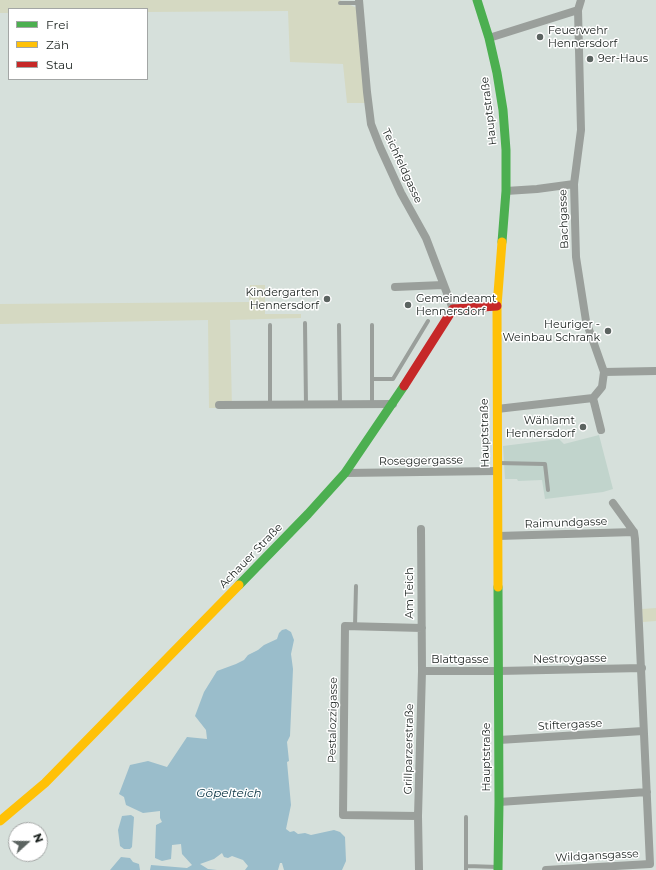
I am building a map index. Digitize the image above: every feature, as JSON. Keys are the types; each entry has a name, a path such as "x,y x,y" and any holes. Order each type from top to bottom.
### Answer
{"street":[{"name":"Hauptstraße","path":"477,0 489,38 497,73 504,110 506,150 506,191 497,306 496,409 499,671 498,868"},
{"name":"Bachgasse","path":"581,0 578,10 581,130 574,184 576,257 586,321 604,372"},
{"name":"Teichfeldgasse","path":"359,1 367,92 372,124 380,147 401,193 426,238 453,309"},
{"path":"489,38 578,10"},
{"path":"506,191 574,184"},
{"path":"395,287 443,285"},
{"path":"453,309 497,306"},
{"name":"Achauer Straße","path":"0,821 45,783 308,514 345,474 393,404 453,309"},
{"path":"496,409 593,398 602,387 604,372 656,371"},
{"path":"593,398 601,430"},
{"path":"219,405 393,404"},
{"name":"Roseggergasse","path":"345,474 497,467"},
{"path":"499,802 647,792 634,532 613,503"},
{"name":"Am Teich","path":"345,626 422,628 421,529"},
{"name":"Raimundgasse","path":"498,536 634,532"},
{"name":"Pestalozzigasse","path":"345,626 343,815 418,816"},
{"name":"Grillparzerstraße","path":"418,870 422,628"},
{"name":"Nestroygasse","path":"499,671 642,668"},
{"name":"Blattgasse","path":"422,671 499,671"},
{"name":"Stiftergasse","path":"499,740 643,731"},
{"name":"Wildgansgasse","path":"546,870 650,864 647,792"}],"lane":[{"path":"342,0 340,3 359,1"},
{"path":"372,379 393,379 428,321"},
{"path":"305,323 306,404"},
{"path":"270,325 270,405"},
{"path":"339,325 340,404"},
{"path":"372,325 372,404"},
{"path":"497,467 545,464 548,490"},
{"path":"355,626 356,586"},
{"path":"466,817 466,868 498,868"}],"shaded area":[{"path":"0,0 339,0 357,8 366,103 347,103 343,64 290,62 288,11 148,12 148,8 8,8 8,13 0,13"},
{"path":"250,285 265,285 265,314 301,314 301,318 230,320 232,408 209,408 208,320 0,324 0,304 249,302"},
{"path":"599,435 613,489 603,492 545,499 542,480 518,481 517,479 505,479 503,446 559,439 564,444"},
{"path":"656,608 656,621 643,622 642,609"}],"water":[{"name":"Göpelteich","path":"286,629 291,632 294,640 291,654 293,669 290,736 287,742 289,761 287,762 291,805 286,829 290,832 294,831 298,834 305,833 311,835 334,830 340,832 345,837 346,861 342,870 284,870 282,863 280,863 278,870 245,870 248,866 243,860 232,856 228,858 224,857 222,853 214,859 200,864 208,869 217,870 150,870 151,865 187,868 192,865 182,854 181,844 172,845 171,859 162,861 155,858 156,825 162,822 160,818 160,811 143,813 126,805 124,797 119,794 130,765 148,761 167,767 187,737 207,739 206,730 195,716 204,692 217,671 244,660 248,655 277,639 279,633"},
{"path":"131,815 134,817 132,847 130,849 124,849 120,846 118,830 122,816"},
{"path":"121,857 130,858 133,862 139,864 140,870 110,870"}],"traffic: fast":[{"path":"477,0 489,38 503,110 506,150 506,191 502,242"},
{"path":"239,585 308,514 345,473 404,386"},
{"path":"498,587 498,870"}],"traffic: slow":[{"path":"498,587 497,306 502,242"},
{"path":"0,821 45,783 239,585"}],"traffic: jam":[{"path":"404,386 453,309 497,306"}],"place":[{"name":"Feuerwehr Hennersdorf","path":"540,37"},
{"name":"9er-Haus","path":"590,59"},
{"name":"Kindergarten Hennersdorf","path":"327,299"},
{"name":"Gemeindeamt Hennersdorf","path":"408,305"},
{"name":"Heuriger - Weinbau Schrank","path":"608,331"},
{"name":"Wählamt Hennersdorf","path":"583,427"}]}
